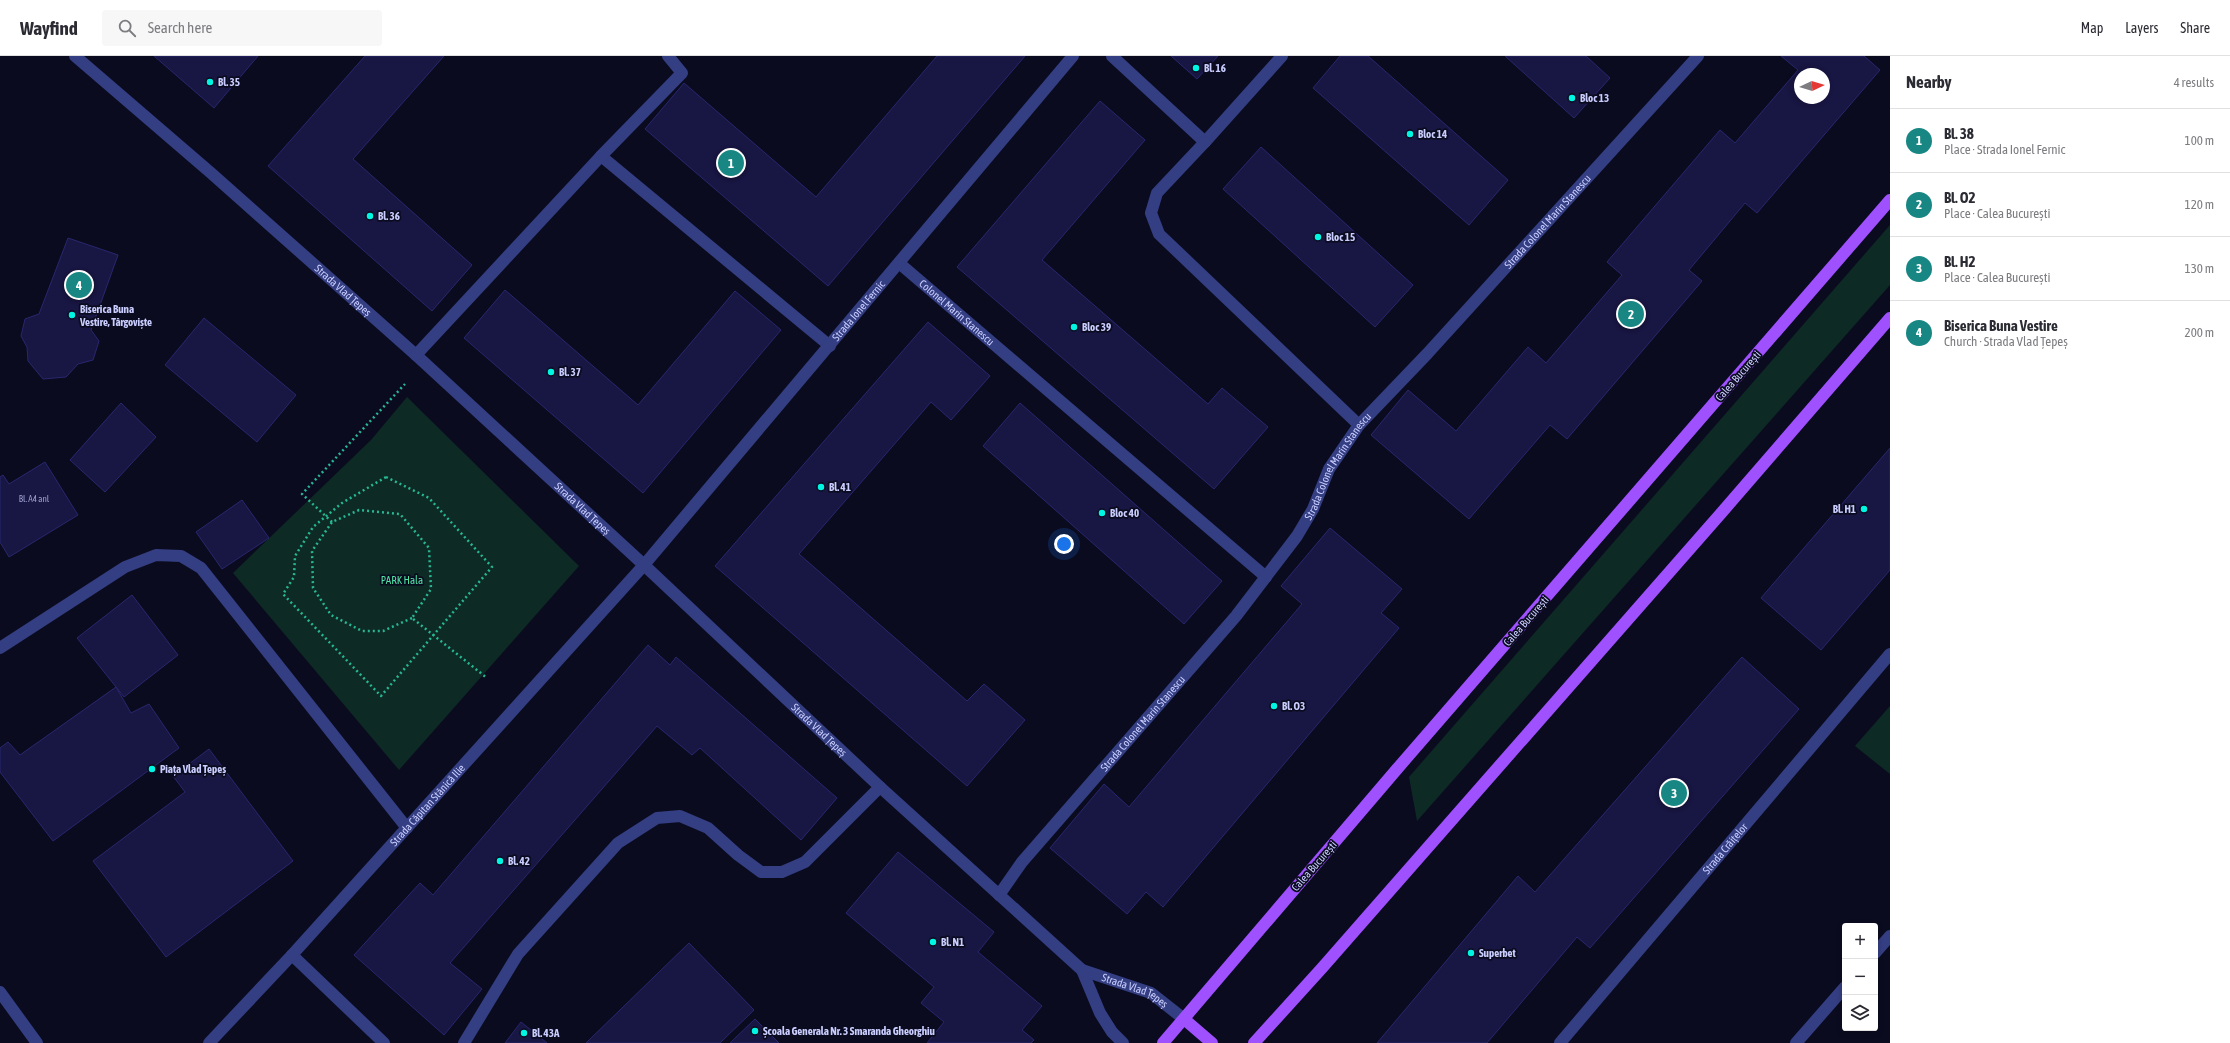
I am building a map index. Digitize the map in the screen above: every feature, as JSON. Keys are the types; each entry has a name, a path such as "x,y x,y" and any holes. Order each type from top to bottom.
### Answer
{"main road":[{"name":"Calea București","path":"1163,1043 1397,769 1890,200"},
{"path":"1254,1043 1322,968 1723,511 1890,318"},
{"path":"1184,1019 1212,1043"}],"street":[{"name":"Strada Vlad Țepeș","path":"75,56 211,173 416,355 644,565 880,787 1082,970 1151,993 1184,1019"},
{"path":"416,355 601,156 682,72 668,56"},
{"name":"Strada Ionel Fernic","path":"644,565 1074,56"},
{"path":"1112,56 1205,142"},
{"path":"1282,56 1205,142 1156,193 1151,212 1159,234 1359,426"},
{"name":"Strada Colonel Marin Stanescu","path":"1000,895 1022,862 1236,616 1266,577 1297,536 1313,509 1329,469 1359,426 1427,354 1698,56"},
{"path":"601,156 830,346"},
{"name":"Colonel Marin Stanescu","path":"899,263 1266,577"},
{"path":"0,648 125,567 156,555 181,556 201,568 407,828"},
{"name":"Strada Căpitan Stănică Ilie","path":"209,1043 292,955 644,565"},
{"name":"Strada Crăițelor","path":"1560,1043 1890,654"},
{"path":"464,1043 518,954 618,843 657,818 680,816 708,828 738,855 761,872 782,872 805,862 880,787"},
{"path":"1878,950 1890,936"},
{"path":"292,955 384,1043"},
{"name":"Strada Vlad Țepeș","path":"1082,970 1100,1013 1112,1032 1123,1043"},
{"path":"1796,1043 1842,990"},
{"path":"0,992 37,1043"}],"path":[{"path":"332,522 302,494 405,384"},
{"path":"386,477 429,498 492,567 381,696 283,594 294,577 294,556 313,527 326,516 342,502 386,477"},
{"path":"359,510 400,514 429,548 431,589 412,618 383,631 362,631 331,615 312,588 312,551 332,522 359,510"},
{"path":"412,618 487,678"}],"green space":[{"path":"1890,225 1890,285 1417,821 1409,777"},
{"name":"PARK Hala","path":"407,397 579,566 399,770 233,573 371,440"},
{"path":"1890,706 1890,774 1855,746"}],"building":[{"name":"Bl. 35","path":"154,56 258,56 214,108"},
{"name":"Bl. 36","path":"365,56 444,56 353,159 472,265 432,311 268,166"},
{"path":"937,56 1025,56 828,286 645,129 684,83 816,197"},
{"name":"Bl. 16","path":"1171,56 1218,56 1197,79"},
{"name":"Bloc 14","path":"1340,56 1368,56 1508,180 1469,225 1313,88"},
{"name":"Bloc 13","path":"1505,56 1586,56 1610,78 1574,118"},
{"path":"1781,56 1864,56 1880,70 1757,213 1745,203 1689,270 1702,281 1567,439 1550,425 1469,519 1371,435 1408,390 1456,431 1528,347 1546,363 1622,275 1607,262 1720,130 1735,143 1794,75 1794,104 1830,104 1830,68 1796,68"},
{"name":"Bloc 39","path":"1100,101 1145,140 1042,260 1208,404 1222,388 1268,427 1214,489 957,267"},
{"name":"Bloc 15","path":"1261,147 1413,285 1375,327 1223,189"},
{"path":"68,238 118,255 91,330 99,341 93,360 78,364 66,377 43,379 28,361 27,347 21,336 25,319 39,314"},
{"name":"Bl. 37","path":"505,290 638,405 735,291 781,330 643,493 464,338"},
{"path":"204,318 296,395 257,442 165,365"},
{"name":"Bl. 41","path":"928,322 990,376 951,420 931,402 799,554 967,701 984,684 1025,720 967,786 715,566"},
{"path":"121,403 156,437 105,492 70,460"},
{"name":"Bloc 40","path":"1020,403 1222,581 1184,624 983,446"},
{"name":"Bl. H1","path":"1890,448 1890,570 1821,650 1761,598"},
{"path":"45,462 78,515 9,557 0,542 0,477 3,475 9,484"},
{"path":"242,500 269,538 222,569 196,532"},
{"name":"Bl. O3","path":"1330,528 1402,589 1381,613 1399,628 1163,907 1146,892 1127,914 1050,848 1104,784 1129,807 1302,604 1281,586"},
{"path":"132,595 178,655 124,697 77,638"},
{"name":"Bl. 42","path":"648,645 670,665 676,657 837,798 801,840 700,748 692,755 657,726 450,963 482,989 444,1035 354,955 420,883 433,895"},
{"path":"1742,657 1799,709 1590,948 1577,937 1487,1043 1377,1043 1518,876 1535,892"},
{"path":"116,687 131,713 149,704 179,748 53,841 0,772 0,748 8,742 20,755"},
{"path":"209,749 293,861 166,957 93,861 185,792 173,776"},
{"name":"Bl. N1","path":"898,852 994,932 978,952 1042,1006 1022,1030 1034,1040 1031,1043 927,1043 944,1022 921,1003 934,987 846,913"},
{"path":"689,943 754,1010 720,1043 586,1043"},
{"name":"Școala Generala Nr. 3 Smaranda Gheorghiu","path":"755,1019 779,1043 730,1043"},
{"name":"Bl. 43A","path":"521,1022 547,1043 505,1043"}],"place":[{"name":"Bl. 16","path":"1196,68"},
{"name":"Bl. 35","path":"210,82"},
{"name":"Bloc 13","path":"1572,98"},
{"name":"Bloc 14","path":"1410,134"},
{"name":"Bl. 38","path":"731,163"},
{"name":"Bl. 36","path":"370,216"},
{"name":"Bloc 15","path":"1318,237"},
{"name":"Biserica Buna Vestire","path":"79,285"},
{"name":"Bl. O2","path":"1631,314"},
{"name":"Biserica Buna Vestire, Târgoviște","path":"72,315"},
{"name":"Bloc 39","path":"1074,327"},
{"name":"Bl. 37","path":"551,372"},
{"name":"Bl. 41","path":"821,487"},
{"name":"Bl. H1","path":"1864,509"},
{"name":"Bloc 40","path":"1102,513"},
{"name":"Bl. O3","path":"1274,706"},
{"name":"Piața Vlad Țepeș","path":"152,769"},
{"name":"Bl. H2","path":"1674,793"},
{"name":"Bl. 42","path":"500,861"},
{"name":"Bl. N1","path":"933,942"},
{"name":"Superbet","path":"1471,953"},
{"name":"Școala Generala Nr. 3 Smaranda Gheorghiu","path":"755,1031"},
{"name":"Bl. 43A","path":"524,1033"}]}
